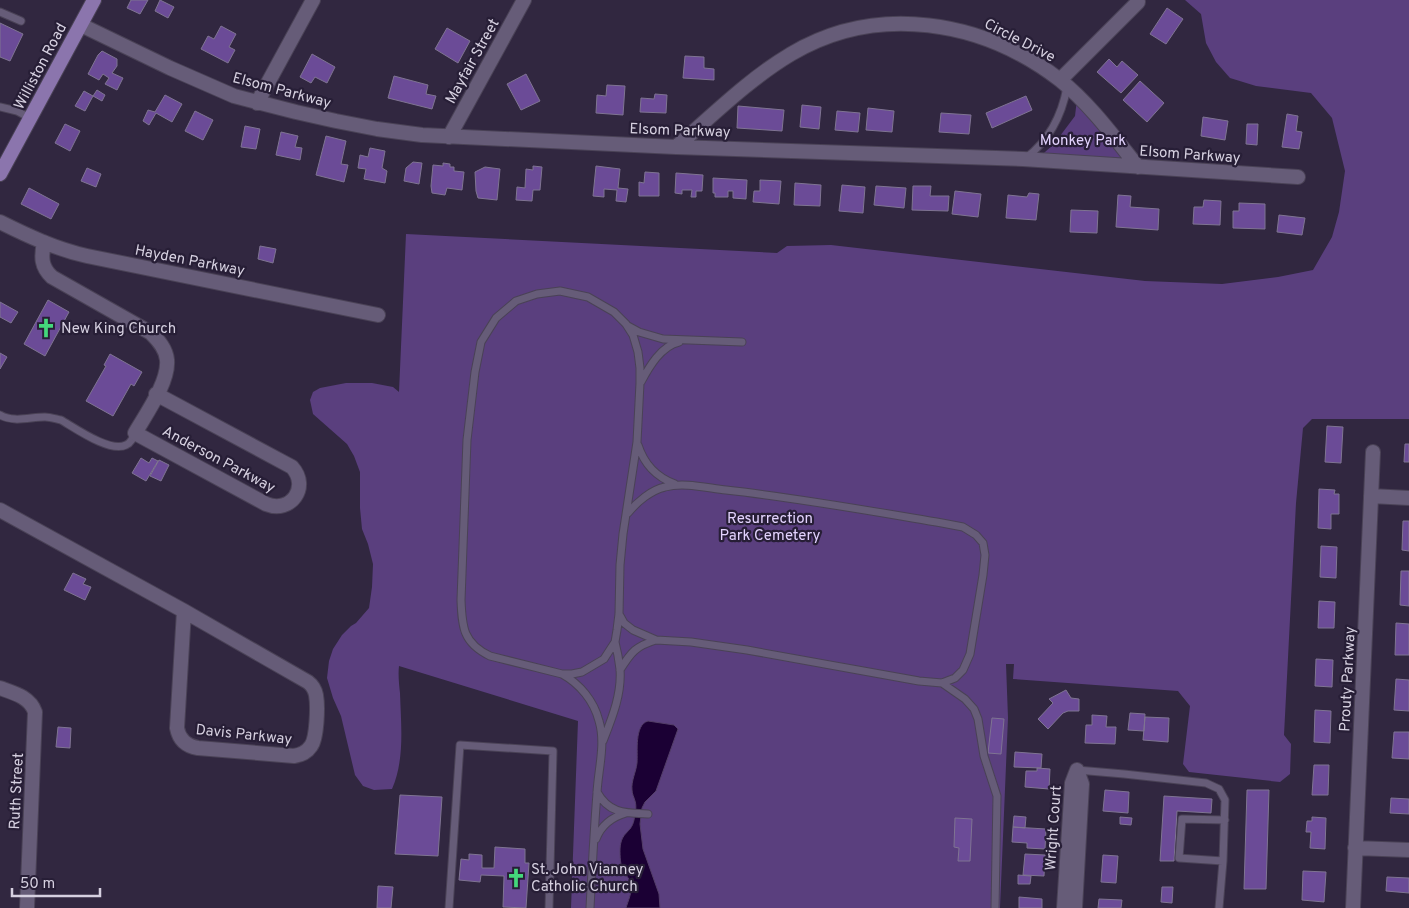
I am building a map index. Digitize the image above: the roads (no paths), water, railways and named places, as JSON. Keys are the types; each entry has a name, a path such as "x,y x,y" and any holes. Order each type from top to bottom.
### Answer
{"main road":[{"name":"Williston Road","path":"0,174 94,0"}],"street":[{"path":"257,102 313,0"},
{"name":"Mayfair Street","path":"449,137 524,0"},
{"path":"1064,84 1138,2"},
{"name":"Circle Drive","path":"676,146 748,84 780,60 793,53 846,30 868,26 912,24 952,28 997,43 1034,63 1064,84 1108,129 1138,167"},
{"name":"Elsom Parkway","path":"80,25 213,88 296,112 376,129 449,137 1023,159 1298,177"},
{"name":"Hayden Parkway","path":"0,222 61,249 87,256 378,315"},
{"path":"44,242 42,264 52,277 151,333 162,346 167,360 164,376 135,433"},
{"name":"Anderson Parkway","path":"135,433 271,506 285,505 294,499 298,490 299,480 292,467 156,394"},
{"name":"Prouty Parkway","path":"1352,908 1373,452"},
{"path":"1371,496 1409,498"},
{"name":"Davis Parkway","path":"0,510 184,611 311,684 316,698 315,736 312,746 307,751 294,756 198,748 191,747 183,740 179,735 177,724 184,611"},
{"name":"Ruth Street","path":"0,688 18,695 32,705 35,720 27,908"},
{"name":"Wright Court","path":"1064,908 1072,783 1077,770"},
{"name":"Wright Court","path":"1075,908 1082,784 1077,770"},
{"path":"1355,848 1409,850"}],"lane":[{"path":"0,12 21,21"},
{"path":"1023,159 1038,149 1050,131 1062,108 1064,84"},
{"path":"0,107 17,111 30,118"},
{"path":"590,908 597,792 602,745 601,729 595,709 580,687 562,674 490,656 472,645 466,635 462,619 461,600 467,440 475,372 481,342 496,318 516,301 536,294 560,291 588,297 614,312 626,324 633,335 640,368 637,442 620,565 619,614 615,642 620,670 615,710 602,745"},
{"path":"626,324 639,332 663,339 742,342"},
{"path":"640,383 650,365 664,351 675,343 684,340"},
{"path":"0,415 12,419 54,418 112,446 128,444 135,433"},
{"path":"619,614 624,622 633,630 656,640 691,642 748,650 919,681 942,683 955,678 963,670 970,654 983,575 985,555 983,543 976,535 963,527 745,492 678,485 664,480 648,466 641,455 637,442"},
{"path":"626,515 634,505 653,492 664,487 678,485"},
{"path":"562,674 582,672 604,659 632,652 643,644 656,640"},
{"path":"604,659 615,642"},
{"path":"620,670 632,652"},
{"path":"942,683 965,699 974,710 978,719 984,756 997,796 995,908"},
{"path":"449,908 460,745 553,751 549,908"},
{"path":"1077,770 1206,783 1219,790 1225,800 1219,908"},
{"path":"597,792 606,805 619,811 648,814"},
{"path":"594,845 603,827 617,816 628,813"},
{"path":"1223,861 1179,858 1182,819 1225,820"}],"place":[{"name":"New King Church","path":"46,328"},
{"name":"St. John Vianney Catholic Church","path":"516,878"}],"park label":[{"name":"Monkey Park","path":"1083,140"},
{"name":"Resurrection Park Cemetery","path":"770,526"}]}
